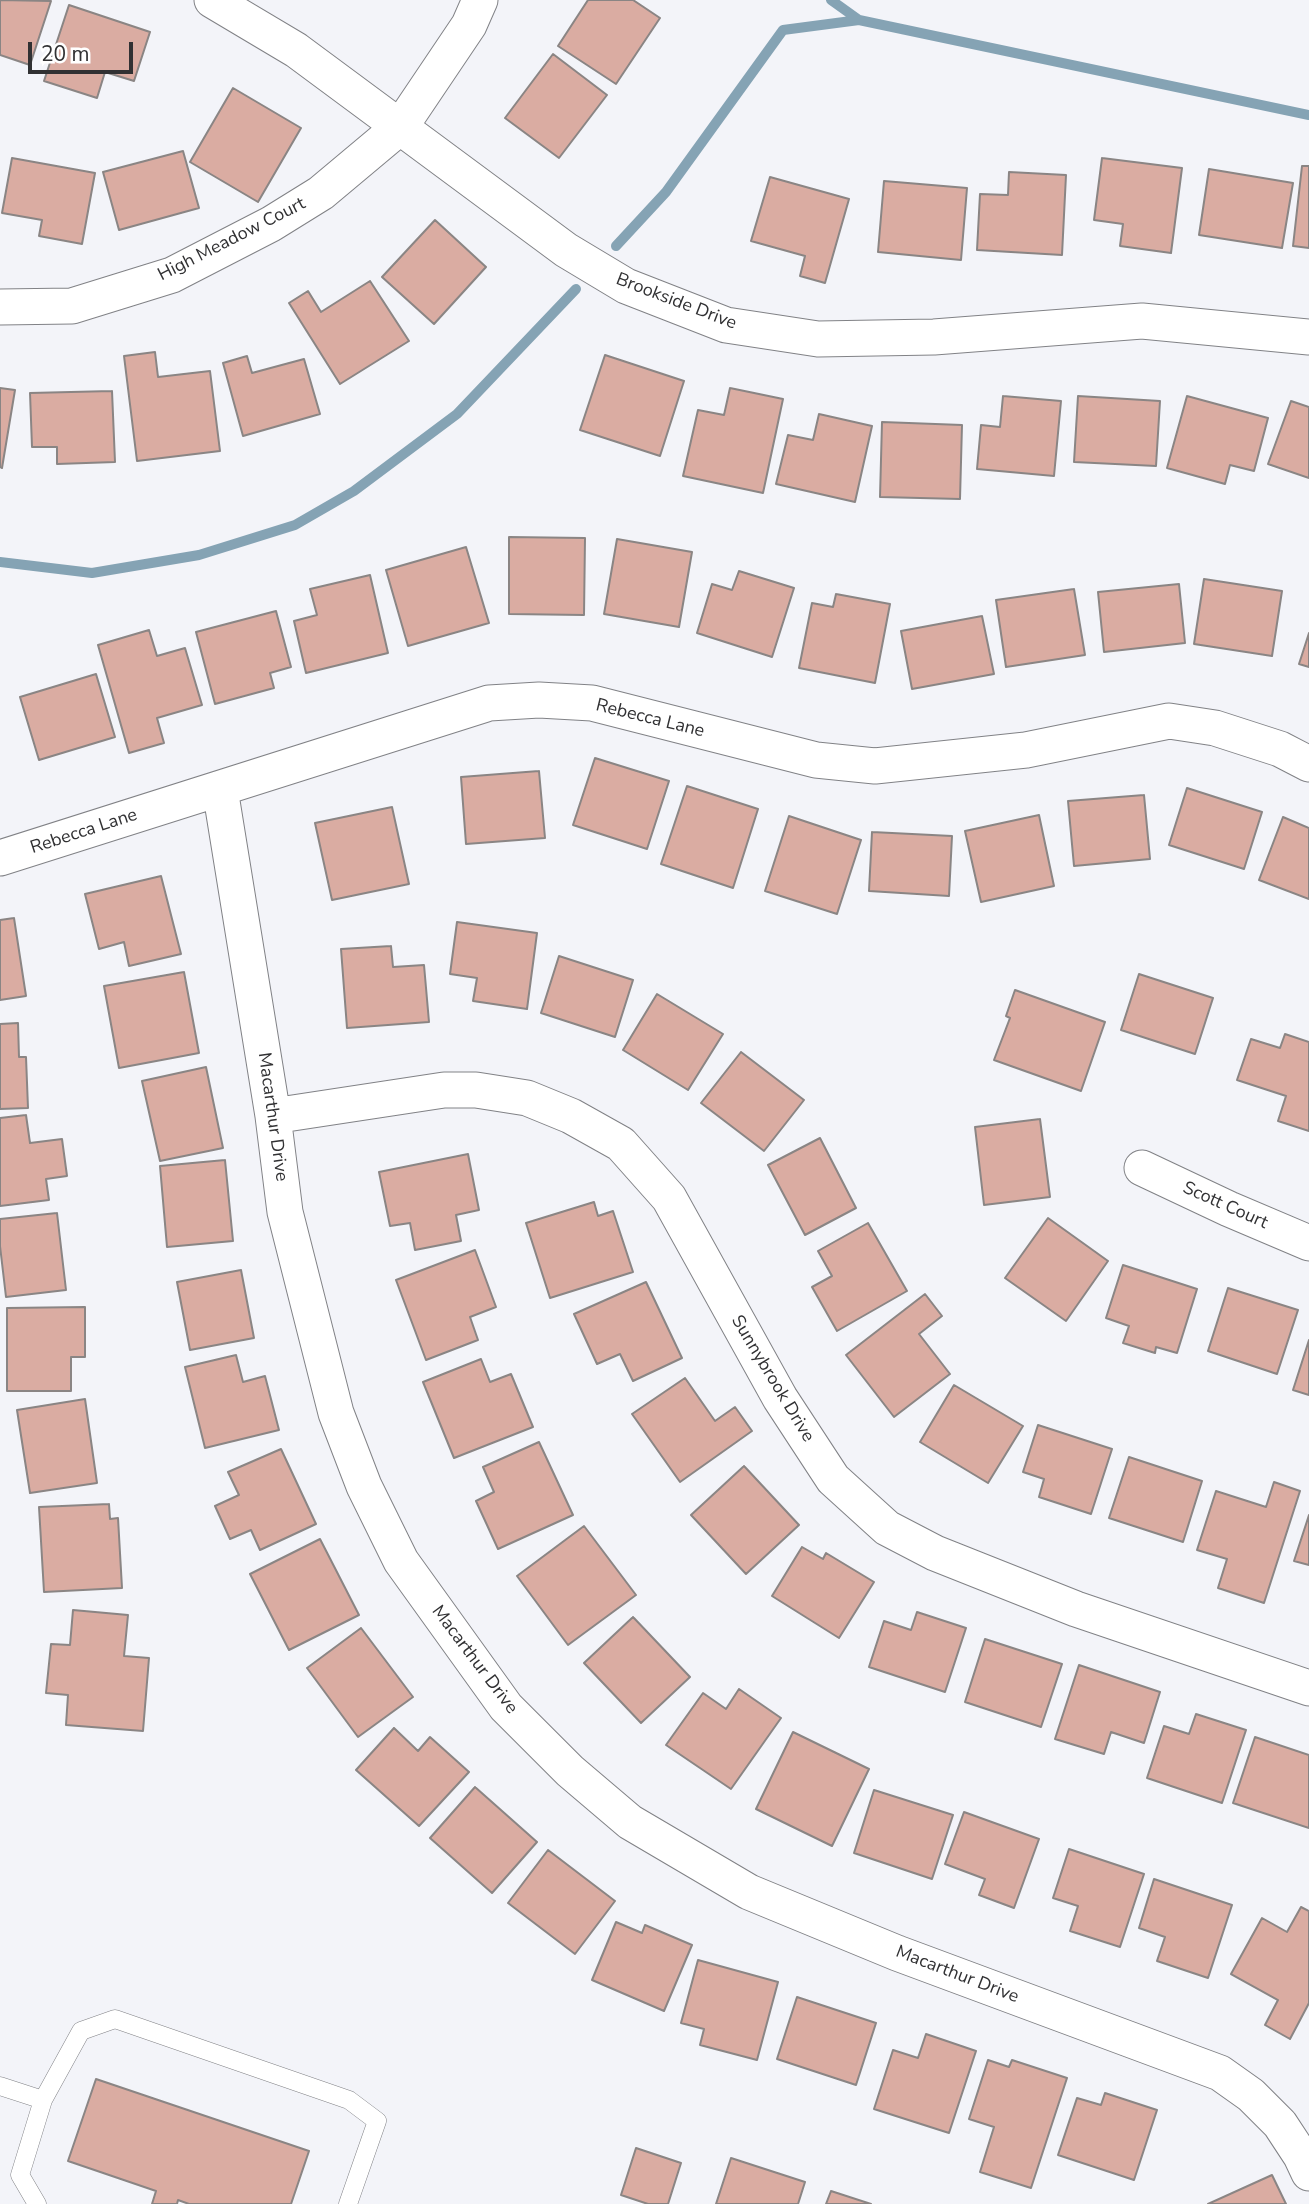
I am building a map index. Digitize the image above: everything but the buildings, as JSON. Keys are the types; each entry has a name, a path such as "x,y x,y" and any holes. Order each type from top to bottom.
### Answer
{"street":[{"name":"Brookside Drive","path":"212,0 296,50 566,250 626,286 726,325 818,339 934,337 1142,321 1309,337"},
{"name":"High Meadow Court","path":"0,307 72,306 172,275 271,223 321,193 401,127 469,25 480,0"},
{"name":"Rebecca Lane","path":"0,858 489,703 539,700 592,703 816,760 875,766 1026,750 1169,721 1215,728 1280,749 1309,764"},
{"name":"Macarthur Drive","path":"220,789 288,1225 335,1413 364,1486 401,1562 506,1707 570,1771 630,1822 749,1892 897,1953 1220,2073 1251,2095 1280,2124 1309,2173"},
{"name":"Sunnybrook Drive","path":"273,1116 444,1090 476,1090 527,1098 570,1116 621,1144 669,1198 780,1398 833,1479 887,1528 935,1553 1076,1609 1309,1688"},
{"name":"Scott Court","path":"1142,1168 1309,1243"}],"lane":[{"path":"37,2204 20,2175 43,2100 81,2031 115,2019 349,2100 377,2121 348,2204"},
{"path":"0,2086 43,2100"}],"waterway":[{"path":"831,0 859,20 1309,115"},
{"path":"616,246 666,192 783,30 859,20"},
{"path":"0,562 92,573 199,555 295,525 354,491 457,414 576,289"}]}
